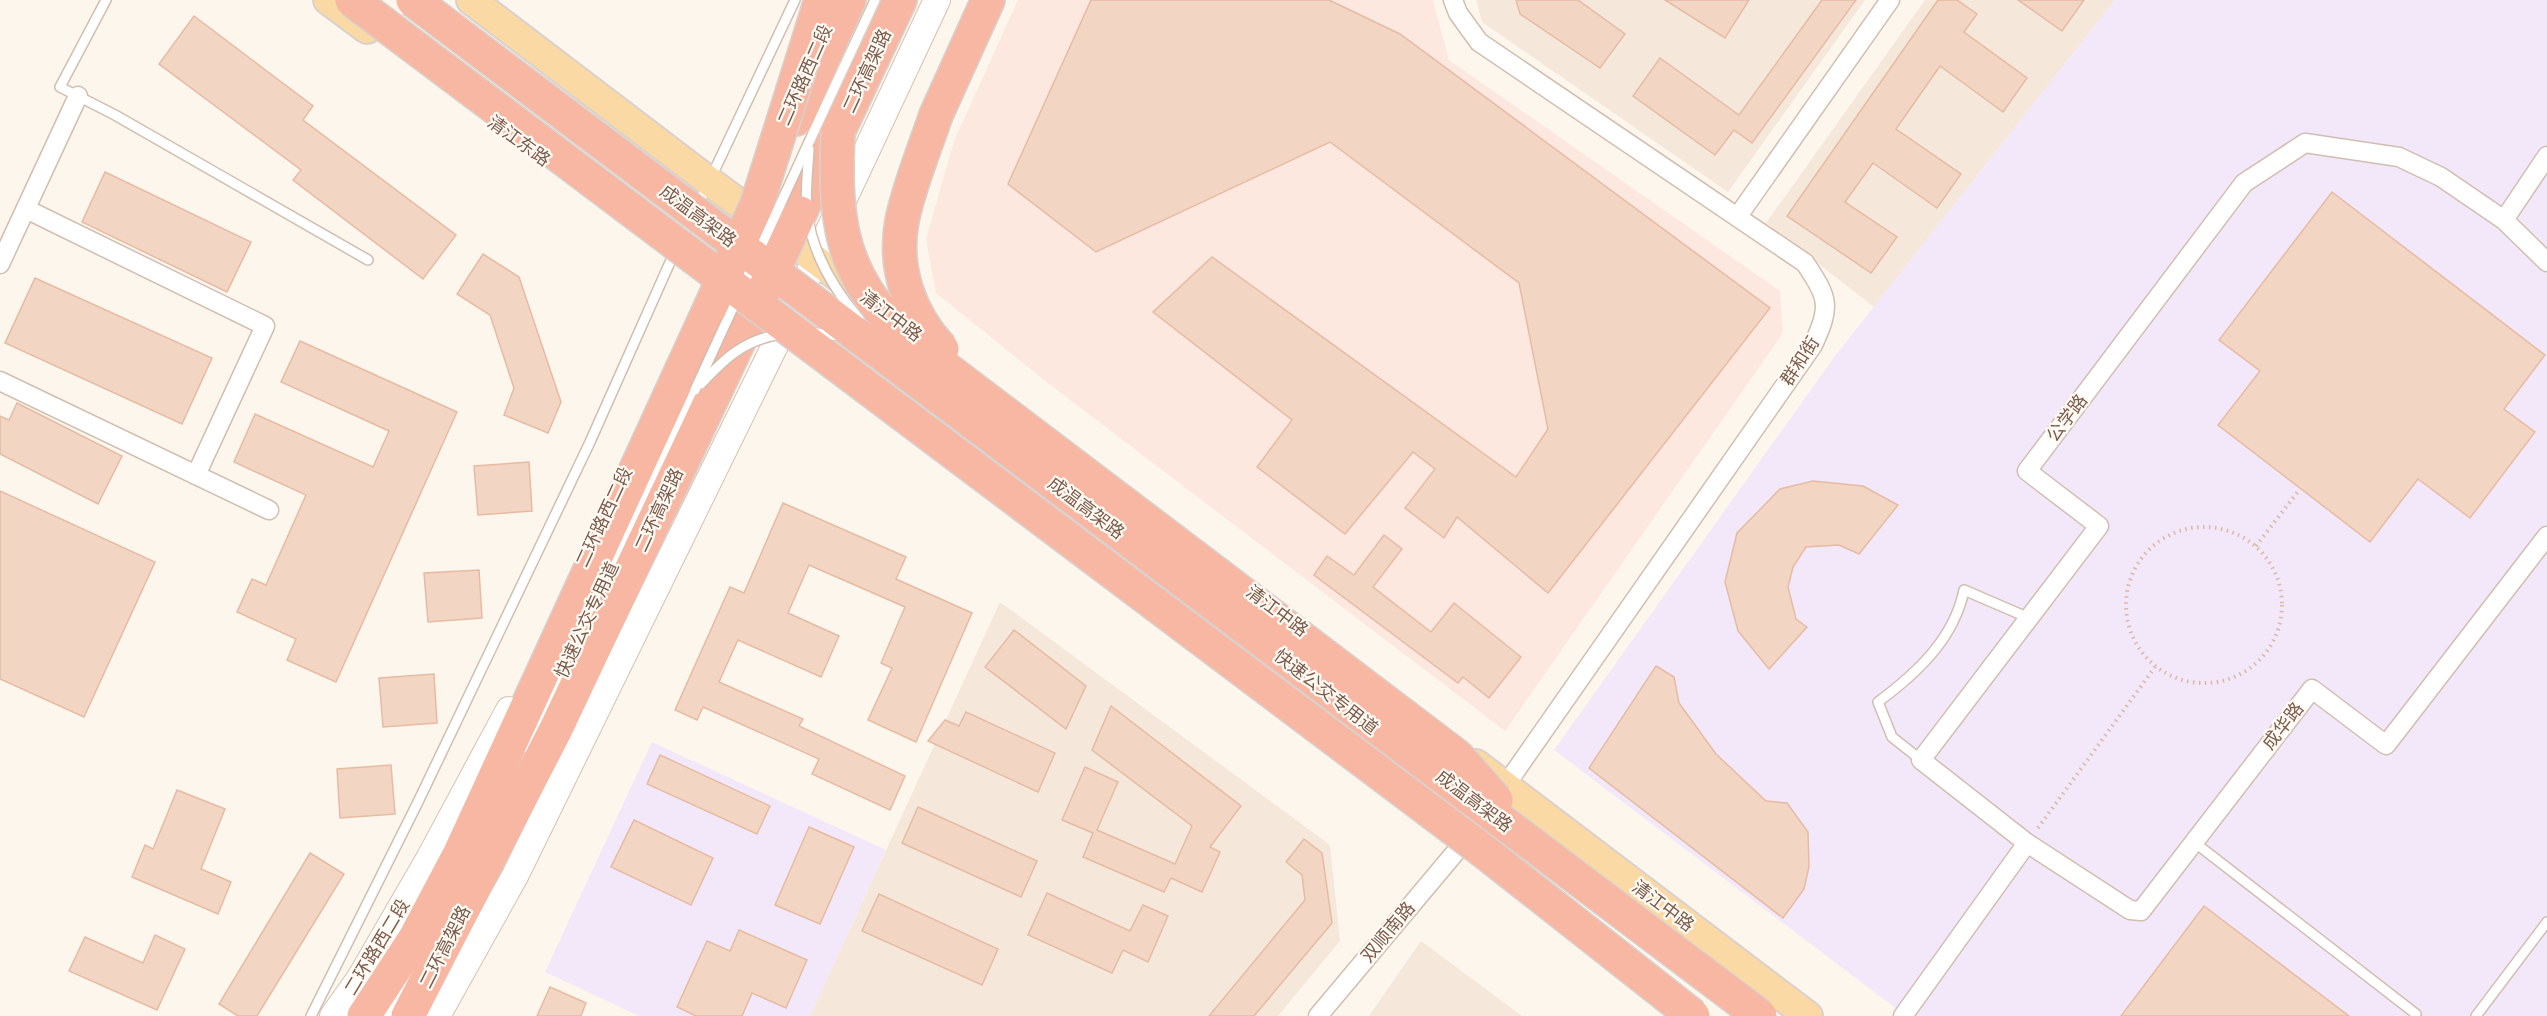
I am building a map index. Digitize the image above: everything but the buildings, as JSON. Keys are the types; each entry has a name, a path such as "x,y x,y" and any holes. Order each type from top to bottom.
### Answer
{"highway":[{"name":"成温高架路","path":"352,0 1476,846 1694,1016"},
{"name":"成温高架路","path":"413,0 1760,1016"},
{"path":"751,206 821,0"},
{"name":"二环高架路","path":"364,1016 415,938 460,853 751,206 849,0"},
{"name":"二环高架路","path":"408,1016 556,729 824,137 900,0"},
{"path":"988,0 936,115 902,222 900,260 912,309 927,334 992,403"},
{"path":"824,137 836,184 841,231 862,284 889,320 919,348 1457,756 1542,853"}],"main road":[{"name":"清江东路","path":"328,0 710,281"},
{"path":"471,0 710,182 751,206"},
{"name":"二环路西二段","path":"333,1016 360,978 429,859 496,735 605,518 710,281 751,206 839,0"},
{"path":"437,1016 515,876 782,331 937,0"},
{"name":"清江中路","path":"751,206 1808,1016"},
{"path":"710,281 782,331 1676,1016"}],"street":[{"name":"群和街","path":"1454,0 1458,13 1479,42 1805,263 1822,289 1826,318 1813,345 1505,786"},
{"path":"1738,216 1890,0"},
{"path":"0,264 78,96"},
{"name":"公学路","path":"1922,760 2099,526 2027,471 2244,183 2305,143 2399,157 2441,177 2504,220"},
{"path":"2547,156 2504,220 2547,262"},
{"path":"26,209 265,326 196,475"},
{"path":"0,381 269,510"},
{"name":"成华路","path":"2027,843 2130,910 2141,911 2312,689 2386,745 2547,536"},
{"path":"1904,1016 2027,843 1922,760"},
{"name":"双顺南路","path":"1318,1016 1459,848"}],"lane":[{"path":"106,0 60,87 368,260"},
{"path":"311,1016 418,802 585,453 674,255 795,0"},
{"name":"快速公交专用道","path":"524,753 695,390 824,137 875,0"},
{"name":"快速公交专用道","path":"824,137 807,209 812,234 824,269 842,299 863,323"},
{"name":"快速公交专用道","path":"870,331 907,368 1744,1016"},
{"name":"快速公交专用道","path":"695,390 727,356 753,341 795,332 818,332 851,338 907,368"},
{"path":"1922,760 1892,737 1878,702 1912,676 1928,660 1946,634 1961,604 1964,590 2030,618"},
{"path":"2194,842 2416,1014 2415,1016"},
{"path":"2476,1016 2547,922"},
{"path":"387,1016 419,960"}],"path":[{"path":"2256,546 2300,489"},
{"path":"2211,526 2235,532 2256,546 2273,567 2282,592 2282,619 2273,644 2255,665 2240,674 2206,684 2179,680 2156,667 2138,648 2128,625 2126,609 2125,600 2131,576 2143,554 2163,538 2186,528 2211,526"},
{"path":"2027,843 2156,667"}],"shaded area":[{"path":"1018,0 1433,0 1449,60 1780,291 1783,333 1505,731 1044,380 936,293 926,239 954,141"},
{"path":"1476,0 1865,0 1728,192 1482,22"},
{"path":"1925,0 2115,0 1874,307 1766,223"},
{"path":"2115,0 2547,0 2547,1016 1906,1016 1554,750 1835,356"},
{"path":"1000,602 1330,845 1340,941 1278,1016 810,1016"},
{"path":"652,742 886,850 810,1016 639,1016 545,972"},
{"path":"1421,941 1522,1016 1369,1016"}]}
